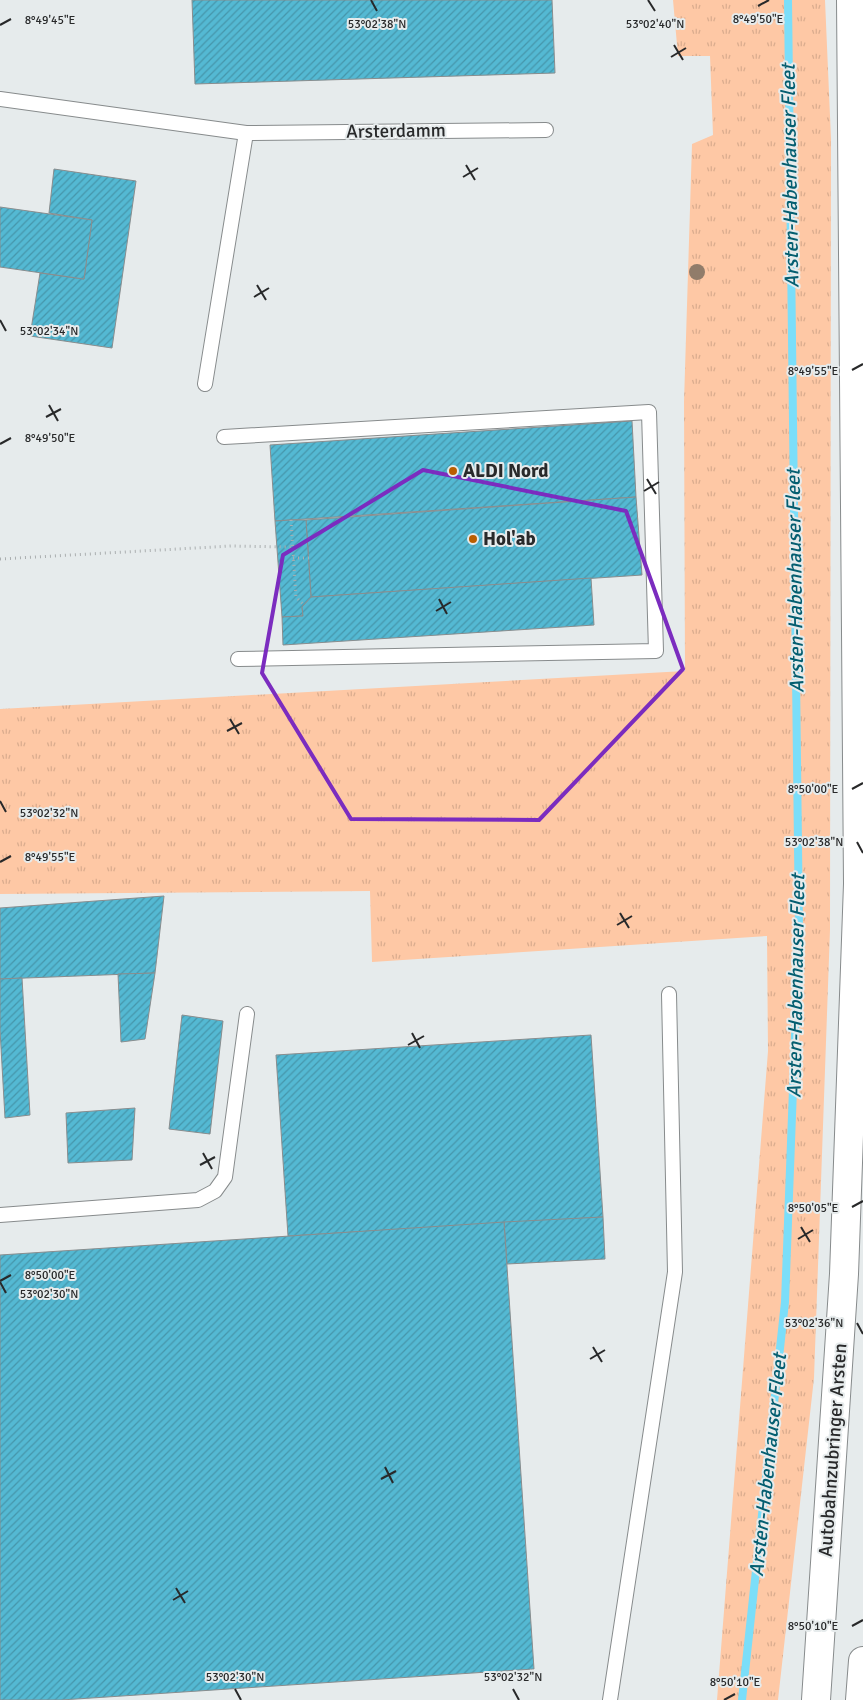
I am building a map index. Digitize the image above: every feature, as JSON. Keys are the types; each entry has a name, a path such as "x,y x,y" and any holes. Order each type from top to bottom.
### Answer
{"highway":[{"name":"Autobahnzubringer Arsten","path":"816,1700 844,1274 858,884 853,52 851,0"},
{"path":"860,1700 863,1661"}],"lane":[{"name":"Arsterdamm","path":"0,99 246,132 546,130"},
{"path":"205,384 246,132"},
{"path":"224,437 649,412 656,651 238,659"},
{"path":"610,1700 675,1272 669,994"},
{"path":"0,1215 198,1200 215,1191 225,1178 246,1014"}],"path":[{"path":"291,520 296,597 304,605"},
{"path":"0,559 231,546 292,547"},
{"path":"294,558 309,558"}],"highlighted area":[{"path":"423,470 626,511 683,669 539,820 351,819 262,673 283,555"}],"green space":[{"path":"673,0 825,0 831,139 830,930 814,1378 778,1700 717,1700 768,1051 767,936 372,962 370,891 0,894 0,709 685,671 684,402 692,144 713,135 710,56 678,56"}],"building":[{"path":"192,0 552,0 555,73 195,84"},
{"path":"54,169 136,181 112,348 30,336 40,273 84,279 92,220 49,213"},
{"path":"0,207 92,220 84,279 0,267"},
{"name":"ALDI Nord","path":"632,421 636,497 275,521 270,445"},
{"name":"Hol'ab","path":"636,497 642,575 311,597 306,520"},
{"path":"306,520 311,597 302,607 303,616 282,617 275,521"},
{"path":"591,578 594,625 283,645 282,617 303,616 302,607 311,597"},
{"path":"164,896 155,973 0,979 0,908"},
{"path":"155,973 145,1039 121,1042 118,974"},
{"path":"22,978 30,1115 5,1118 0,1030 0,979"},
{"path":"182,1015 223,1021 210,1134 169,1129"},
{"path":"591,1035 603,1217 288,1236 276,1055"},
{"path":"135,1108 132,1160 68,1163 66,1113"},
{"path":"603,1217 605,1259 507,1264 504,1222"},
{"path":"504,1222 534,1669 61,1700 0,1700 0,1255"}],"waterway":[{"name":"Arsten-Habenhauser Fleet","path":"742,1700 785,1302 799,929 788,0"}],"place":[{"name":"ALDI Nord","path":"453,471"},
{"name":"Hol'ab","path":"473,539"}]}
